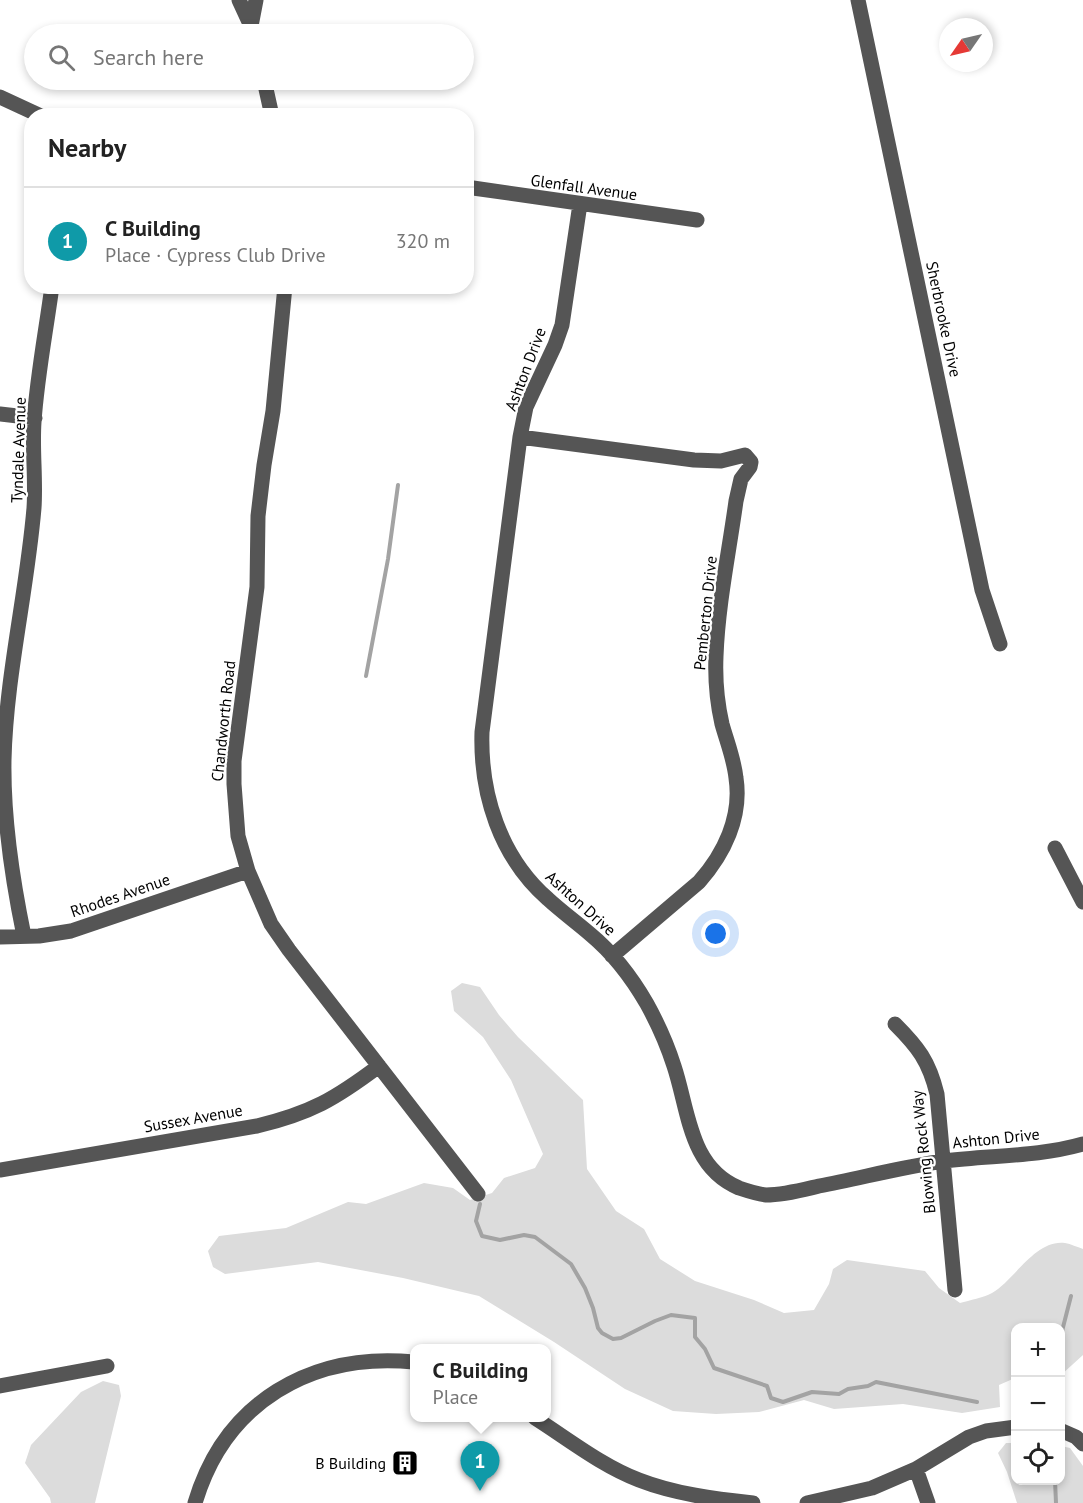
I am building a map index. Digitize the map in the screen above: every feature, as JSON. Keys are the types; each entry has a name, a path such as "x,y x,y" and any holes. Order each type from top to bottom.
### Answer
{"street":[{"path":"239,0 249,24"},
{"path":"253,24 256,0"},
{"name":"Sherbrooke Drive","path":"858,0 982,590 1000,644"},
{"path":"266,90 270,108"},
{"path":"0,97 24,108"},
{"name":"Glenfall Avenue","path":"474,189 697,220"},
{"name":"Ashton Drive","path":"580,204 561,325 555,345 526,407 520,437 482,732 483,773 494,820 503,840 519,867 546,898 592,935 612,956 646,1002 668,1046 696,1145 716,1174 730,1184 755,1193 783,1194 942,1161 1055,1150 1083,1144"},
{"name":"Tyndale Avenue","path":"24,936 13,882 4,806 7,658 34,507 34,418 51,294"},
{"name":"Chandworth Road","path":"284,294 273,411 258,516 256,587 234,761 238,836 248,871 262,905 277,932 478,1194"},
{"path":"0,414 34,418"},
{"name":"Pemberton Drive","path":"520,437 694,460 720,461 745,455 751,462 741,479 736,501 716,656 718,704 736,778 737,804 734,818 724,846 709,871 612,956"},
{"path":"1055,848 1083,902"},
{"name":"Rhodes Avenue","path":"0,937 71,931 248,871"},
{"name":"Blowing Rock Way","path":"895,1024 915,1044 924,1057 932,1074 937,1094 955,1290"},
{"name":"Sussex Avenue","path":"0,1170 257,1126 291,1118 331,1101 379,1066"},
{"path":"195,1503 200,1484 210,1464 230,1433 251,1409 281,1388 327,1368 358,1362 410,1362"},
{"path":"0,1386 107,1366"},
{"path":"541,1422 609,1465 639,1480 689,1494 753,1503"},
{"path":"807,1503 872,1488 916,1469 969,1437 986,1431 1011,1428"},
{"path":"1062,1431 1076,1437 1083,1444"},
{"path":"916,1469 928,1503"}],"shaded area":[{"path":"462,983 480,987 499,1015 518,1037 583,1100 587,1169 616,1211 644,1229 660,1259 695,1281 754,1300 784,1313 814,1310 829,1284 833,1269 847,1260 925,1271 939,1288 960,1303 992,1293 1044,1247 1065,1243 1083,1249 1083,1355 1065,1371 1065,1323 1011,1323 1011,1380 999,1385 1000,1407 962,1413 903,1404 834,1409 804,1400 759,1412 716,1414 673,1411 625,1389 479,1296 403,1278 318,1262 225,1274 213,1267 208,1251 219,1236 286,1228 348,1202 366,1204 424,1183 453,1188 470,1200 492,1193 504,1178 535,1168 543,1154 511,1080 483,1037 454,1011 451,991"},
{"path":"103,1381 119,1385 121,1396 95,1503 51,1503 50,1498 25,1463 31,1445 81,1392"},
{"path":"1006,1443 1011,1443 1011,1484 1007,1472 998,1453"},
{"path":"1065,1447 1070,1448 1083,1466 1083,1503 1017,1503 1011,1485 1065,1485"}],"waterway":[{"path":"366,676 388,559 398,485"},
{"path":"480,1204 476,1221 482,1236 500,1240 524,1235 535,1237 571,1264 585,1288 598,1328 613,1339 621,1338 671,1315 695,1318 695,1337 705,1349 714,1368 767,1386 771,1398 783,1402 812,1392 839,1394 848,1389 868,1386 876,1382 977,1402"},
{"path":"1064,1323 1071,1296"},
{"path":"1055,1485 1056,1503"}],"place":[{"name":"B Building","path":"405,1463"},
{"name":"C Building","path":"480,1491"}]}
